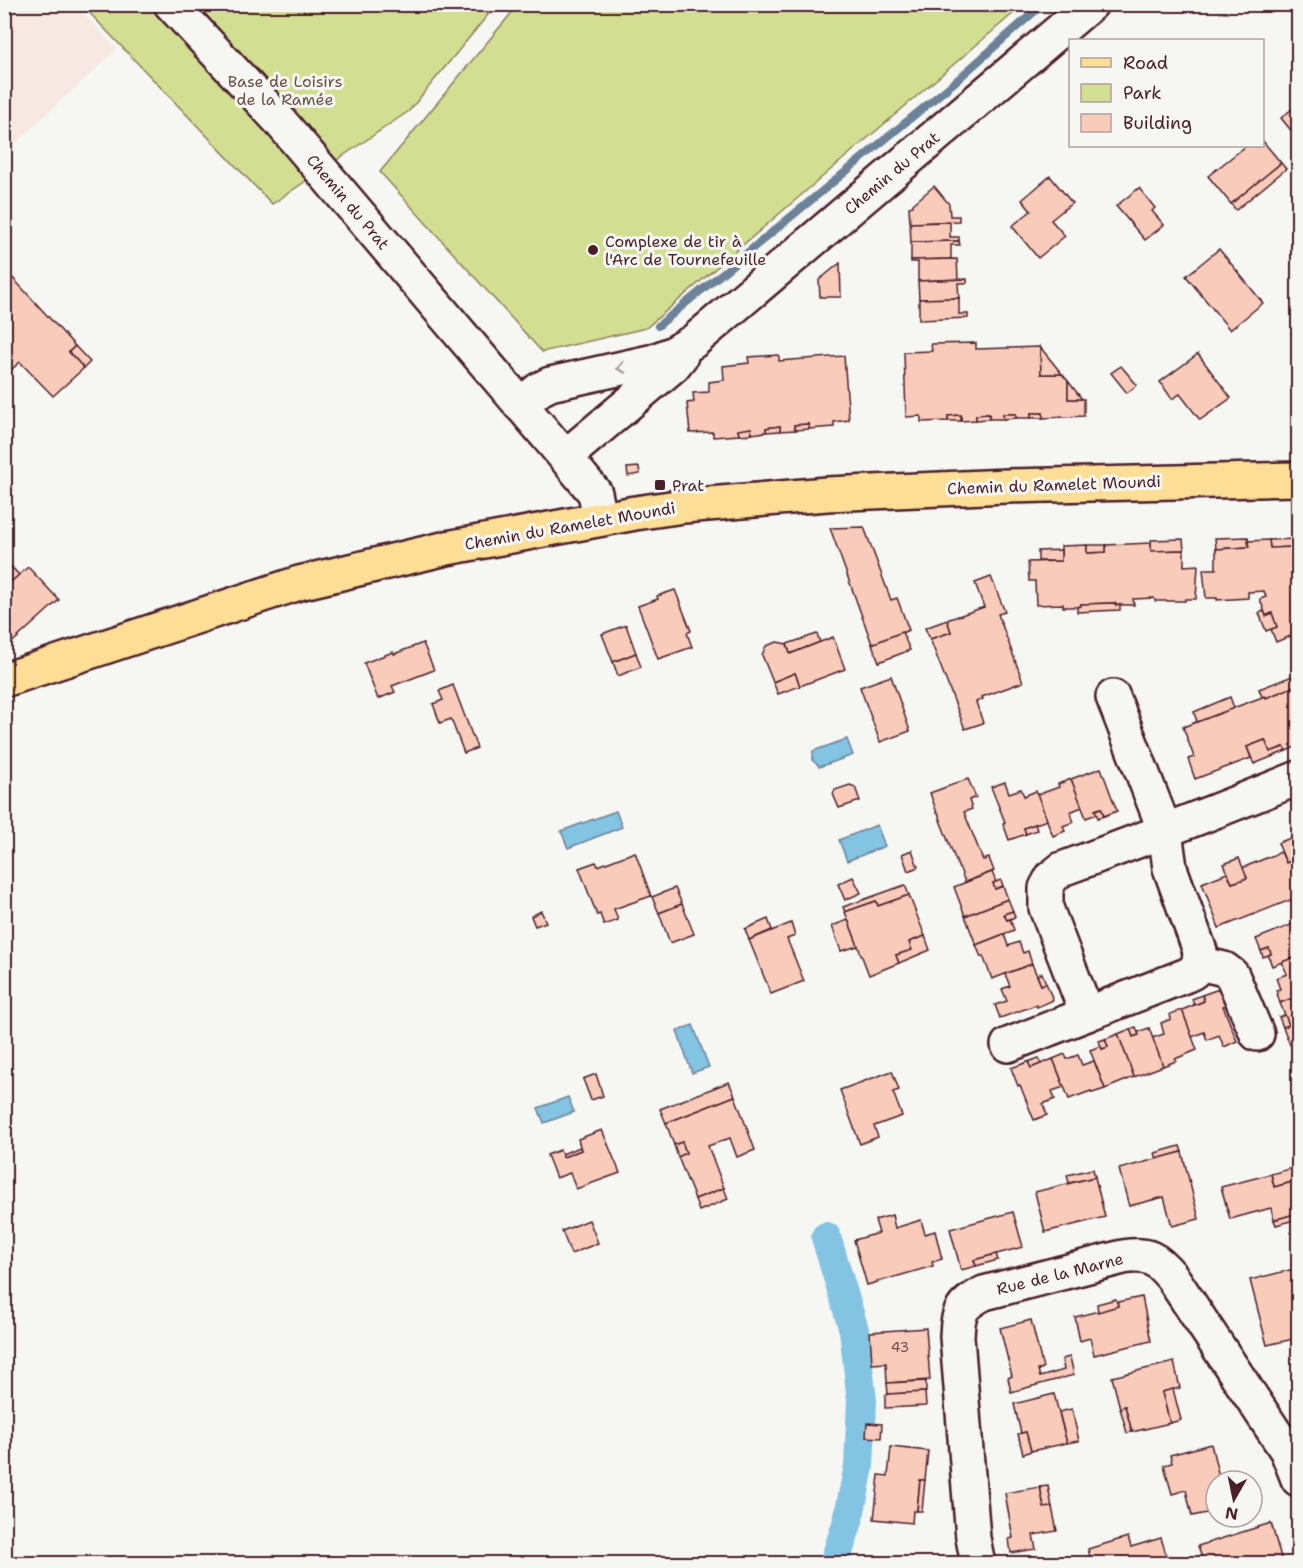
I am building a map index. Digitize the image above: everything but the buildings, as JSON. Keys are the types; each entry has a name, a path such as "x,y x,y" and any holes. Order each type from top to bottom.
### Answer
{"main road":[{"name":"Chemin du Ramelet Moundi","path":"4,680 299,583 447,548 600,518 684,506 827,494 1007,486 1299,478"}],"street":[{"name":"Chemin du Prat","path":"171,4 278,119 565,457 595,493 600,518"},
{"name":"Chemin du Prat","path":"520,405 550,384 654,361 674,353 694,340 1091,4"},
{"name":"Chemin du Prat","path":"565,457 673,366 694,340"},
{"path":"1008,1045 1187,975 1199,963 1200,951 1170,868 1165,831 1113,697"},
{"path":"1087,1014 1048,916 1045,894 1056,873 1299,778"},
{"path":"1199,963 1224,969 1232,975 1257,1034"},
{"name":"Rue de la Marne","path":"978,1563 972,1526 957,1324 961,1310 969,1301 984,1293 1123,1257 1137,1255 1151,1257 1162,1265 1178,1286 1287,1451 1299,1479"}],"shaded area":[{"path":"5,4 75,5 117,49 5,153"}],"green space":[{"name":"Base de Loisirs de la Ramée","path":"82,5 496,5 409,111 272,204"},
{"name":"Complexe de tir à l'Arc de Tournefeuille","path":"518,5 1023,5 646,328 542,352 380,172"}],"water":[{"path":"847,739 853,755 819,767 813,761 813,751"},
{"path":"616,811 622,827 568,848 561,831"},
{"path":"877,825 885,846 847,861 839,840"},
{"path":"693,1025 709,1067 692,1073 677,1031"},
{"path":"568,1097 574,1112 544,1123 538,1108"}],"waterway":[{"path":"658,326 956,81 1043,4"},
{"path":"826,1237 854,1330 862,1401 859,1466 848,1521 834,1564"}],"place":[{"name":"Complexe de tir à l'Arc de Tournefeuille","path":"593,250"},
{"name":"Prat","path":"660,485"}]}
